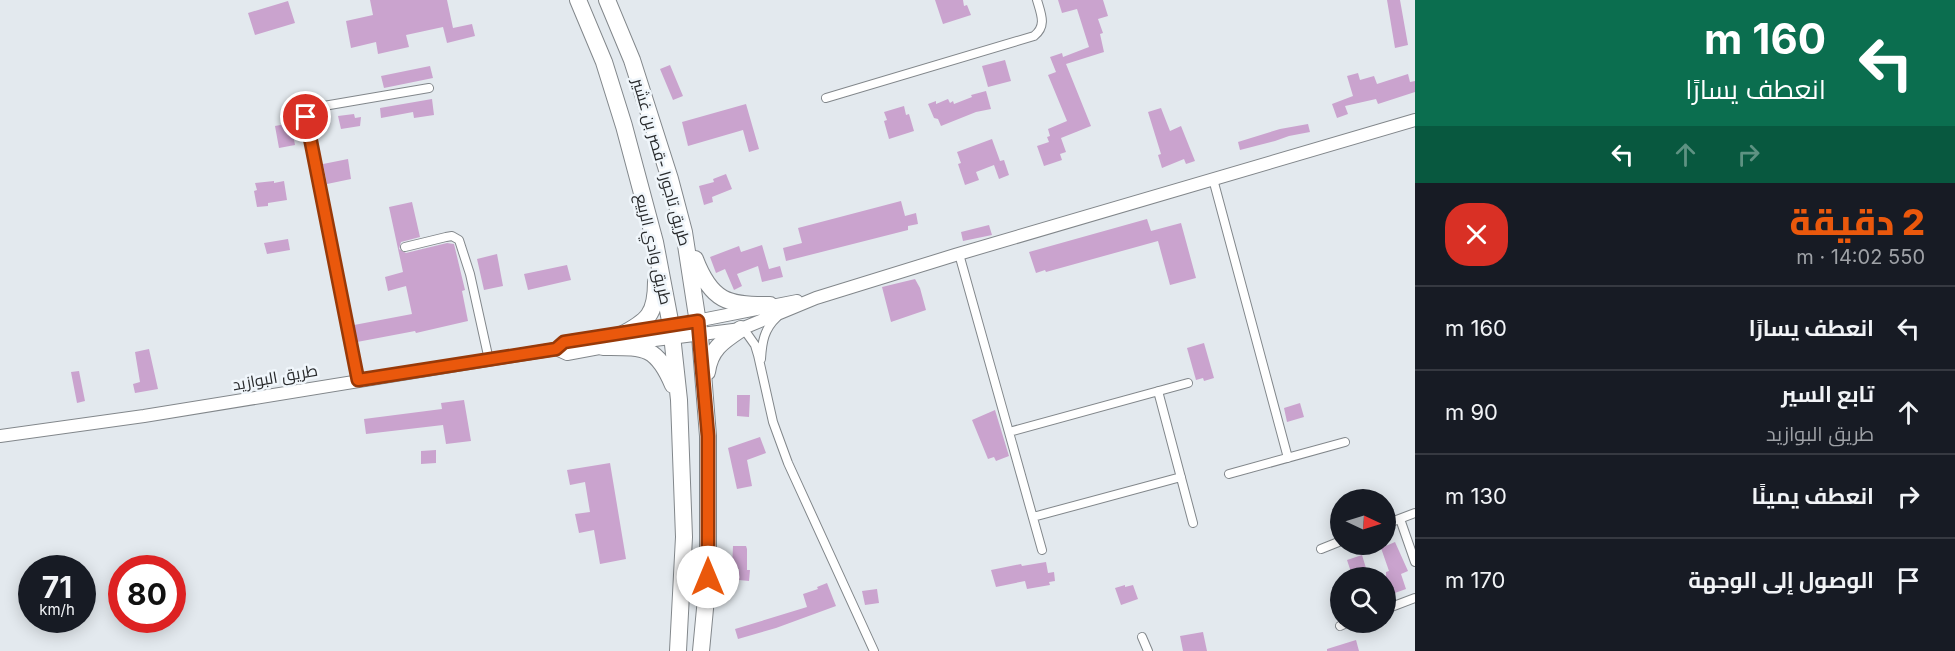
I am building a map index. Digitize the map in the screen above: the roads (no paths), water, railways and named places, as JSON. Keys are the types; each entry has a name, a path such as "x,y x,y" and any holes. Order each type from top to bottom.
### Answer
{"highway":[{"name":"طريق وادي الربيع","path":"578,0 607,73 655,242 672,332 679,400 684,537 678,651"},
{"name":"طريق تاجورا -قصر بن غشير","path":"607,0 632,60 654,125 684,232 699,328 708,436 708,577 701,651"},
{"path":"684,232 702,279 713,292 735,304 776,309"},
{"path":"621,335 643,323 654,307 655,242"},
{"path":"704,387 708,362 715,348 742,328"},
{"path":"603,347 640,348 658,357 664,365 679,400"}],"main road":[{"path":"672,332 564,342 556,349 567,354 699,328 776,309 1415,120"},
{"path":"699,328 742,328 776,309"},
{"name":"طريق البوازيد","path":"0,436 144,416 556,349"}],"street":[{"path":"826,98 1034,36 1039,32 1043,22 1037,0"},
{"path":"358,380 306,117 312,108 429,88"},
{"path":"1213,179 1288,458"},
{"path":"405,247 452,236 459,240 470,274 489,360"},
{"path":"959,254 1042,550"},
{"path":"761,366 764,335 776,309"},
{"path":"742,328 754,345 773,422 788,463 873,651"},
{"path":"1009,432 1188,383"},
{"path":"1158,391 1193,523"},
{"path":"1229,474 1345,442"},
{"path":"1033,517 1181,477"},
{"path":"1396,520 1415,513"},
{"path":"1400,519 1415,562"},
{"path":"1321,549 1330,545"},
{"path":"1396,605 1415,598"},
{"path":"1142,637 1148,651"}]}
